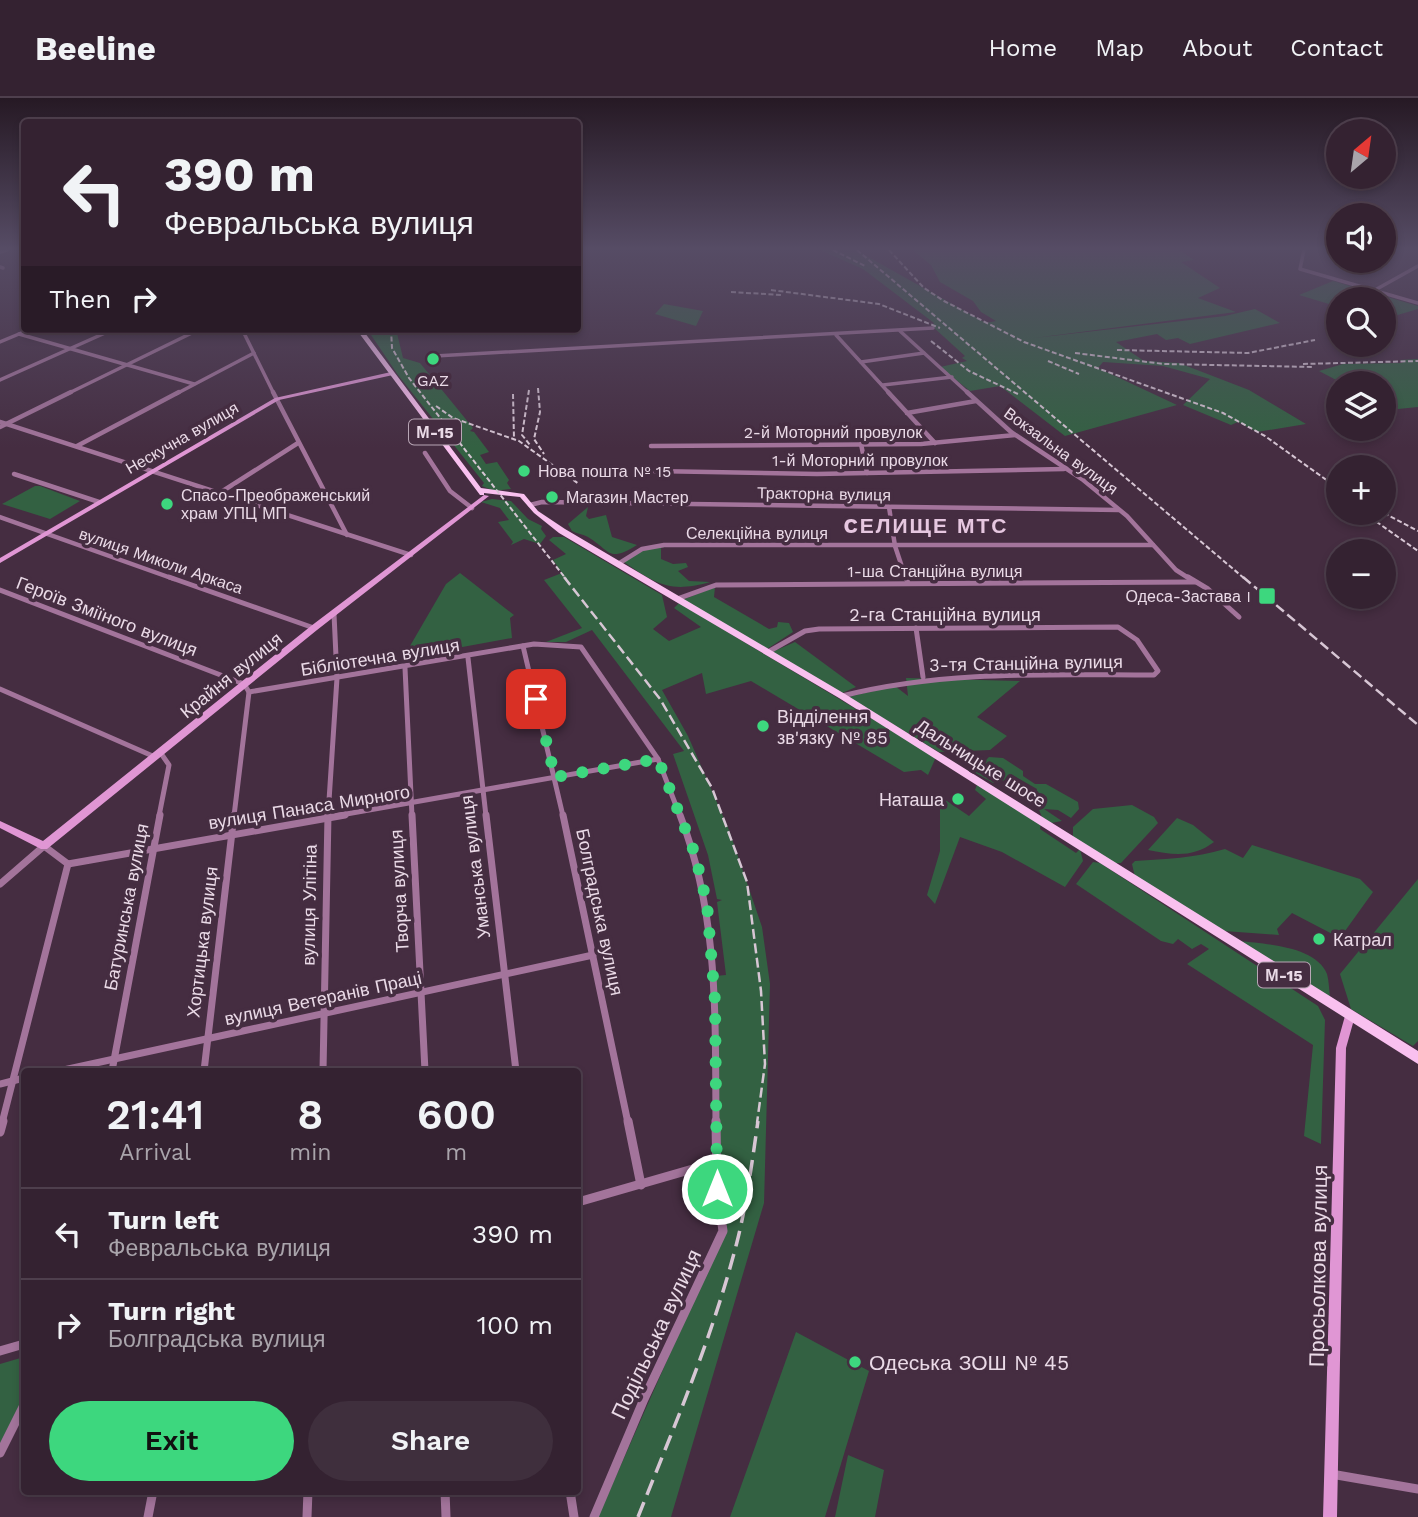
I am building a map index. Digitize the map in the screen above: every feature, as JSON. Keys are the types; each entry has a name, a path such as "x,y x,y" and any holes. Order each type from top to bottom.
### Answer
{"main road":[{"name":"М-15","path":"362,333 480,489 488,494"},
{"path":"488,494 527,503"},
{"name":"Дальницьке шосе","path":"527,503 562,531 842,696 1418,1059"}],"street":[{"path":"435,356 933,328"},
{"name":"Вокзальна вулиця","path":"900,331 1015,435 1066,469 1119,510 1176,570 1239,617"},
{"path":"0,380 105,333"},
{"path":"2,424 192,333"},
{"path":"244,333 299,443 346,528 347,535"},
{"path":"0,342 19,334 194,384"},
{"path":"836,335 935,443"},
{"path":"77,446 254,353"},
{"path":"861,362 924,353"},
{"name":"Нескучна вулиця","path":"0,561 277,399 391,374"},
{"path":"883,385 952,377"},
{"path":"907,413 976,401"},
{"path":"2,424 411,555"},
{"name":"2-й Моторний провулок","path":"651,446 935,443 1015,435"},
{"path":"218,494 299,443"},
{"path":"861,444 867,474"},
{"path":"425,453 450,491 472,508"},
{"name":"1-й Моторний провулок","path":"653,471 867,474 1066,469"},
{"path":"14,474 99,502"},
{"name":"Крайня вулиця","path":"0,884 157,754 246,688 314,628 488,494"},
{"name":"Тракторна вулиця","path":"527,503 1119,510"},
{"path":"889,507 895,546 908,583"},
{"name":"вулиця Миколи Аркаса","path":"0,517 314,628"},
{"name":"Селекційна вулиця","path":"618,564 636,551 664,545 1153,545"},
{"name":"1-ша Станційна вулиця","path":"677,599 716,585 1195,582"},
{"name":"Героїв Зміїного вулиця","path":"0,590 246,688"},
{"name":"вулиця Улітіна","path":"323,1068 328,816 337,678 334,614"},
{"name":"2-га Станційна вулиця","path":"768,652 805,631 1118,627 1127,630"},
{"path":"916,628 923,677"},
{"name":"3-тя Станційна вулиця","path":"842,696 881,684 923,677 1156,674 1156,667 1127,630"},
{"name":"Бібліотечна вулиця","path":"246,688 405,668 537,643 581,647 658,759"},
{"name":"Болградська вулиця","path":"523,646 555,777 641,1185"},
{"name":"Уманська вулиця","path":"468,658 516,1068"},
{"name":"Творча вулиця","path":"405,668 425,1068"},
{"name":"Хортицька вулиця","path":"204,1068 246,688"},
{"path":"0,689 157,754"},
{"name":"Батуринська вулиця","path":"112,1068 169,765 157,754"},
{"name":"вулиця Панаса Мирного","path":"68,864 328,816 412,805 658,759"},
{"name":"Подільська вулиця","path":"594,1517 644,1399 723,1231 717,1162 715,1001 707,904 695,854 658,759"},
{"path":"0,824 44,846 68,864 0,1132"},
{"name":"вулиця Ветеранів Праці","path":"73,1068 593,955"},
{"name":"Просьолкова вулиця","path":"1330,1517 1341,1048 1350,1016"},
{"path":"0,1084 21,1079"},
{"path":"581,1201 717,1162"},
{"path":"0,1351 21,1345"},
{"path":"0,1453 21,1411"},
{"path":"1331,1474 1418,1489"},
{"path":"148,1517 152,1495"},
{"path":"307,1517 308,1495"},
{"path":"445,1495 446,1517"},
{"path":"571,1495 574,1517"}],"green space":[{"path":"663,316 701,316 696,326"},
{"path":"925,316 974,316 986,323 996,321 988,316 1203,316 1034,338 1223,316 1268,316 1280,323 1190,344 1178,338 1166,340 1157,334 1116,342 1144,361 1179,363 1249,390 1306,424 1257,432 1238,422 1231,425 1183,405 1210,379 1163,366 1103,362 1098,368 1177,405 1065,436 1000,386 970,391 940,367 967,361 962,358 965,356 932,326 934,323"},
{"path":"370,333 397,333 403,358 420,363 473,428 470,431 474,432 489,452 480,455 486,464 497,462 509,480 507,483 511,489 494,491 482,486 484,483 398,375"},
{"path":"1418,359 1418,407 1396,408 1396,371 1326,371 1326,375 1319,371 1343,364 1403,363 1400,360"},
{"path":"35,486 80,501 50,519 2,504"},
{"path":"492,499 511,501 528,519 542,526 546,536 540,544 524,539 511,545 513,542 498,522 509,520 500,508 481,502"},
{"path":"588,507 586,516 589,519 606,515 612,537 637,545 620,553 610,553 588,537 572,531 568,524"},
{"path":"553,537 564,537 662,595 667,617 653,629 669,641 701,627 674,608 679,603 936,757 928,775 921,770 904,772 751,681 706,694 702,673 662,690 688,736 729,830 762,927 770,984 764,1203 671,1517 598,1517 725,1229 719,1203 715,976 726,975 717,902 722,900 717,899 708,855 673,754 684,751 592,630 566,642 546,642 582,628 544,580 562,573 553,560 566,554 549,540"},
{"path":"668,546 661,548 661,559 673,564 686,563 688,567 678,571 689,581 710,582 685,587 665,585 624,562 642,550"},
{"path":"460,573 514,615 510,618 512,638 408,657 410,646 446,584"},
{"path":"715,587 714,597 769,629 777,627 778,622 789,623 793,632 767,649 682,600"},
{"path":"795,642 856,687 842,693 772,652"},
{"path":"906,678 1020,681 977,717 1007,736 990,750 939,752 848,697 895,686 908,696"},
{"path":"989,757 1003,758 1023,771 1023,776 1035,784 1046,784 1078,802 1079,809 1071,818 1058,810 1044,809 1062,821 1051,823 1042,817 1034,798 1037,789 1011,774 1006,780 993,783 974,772"},
{"path":"978,782 1041,823 1040,829 1076,853 1080,849 1083,861 1065,887 1002,852 960,837 935,904 927,895 940,851 941,797 969,816 986,799 975,790"},
{"path":"1132,805 1154,817 1158,823 1121,863 1115,863 1073,837 1073,827 1093,809"},
{"path":"1177,818 1193,825 1214,842 1198,851 1182,854 1148,850"},
{"path":"1252,845 1360,879 1373,892 1340,938 1292,913 1277,929 1279,935 1224,931 1135,877 1132,864 1135,861 1169,859 1225,849 1243,858"},
{"path":"1093,862 1100,863 1318,1006 1325,1020 1321,1144 1304,1136 1313,1045 1187,964 1209,949 1201,944 1192,949 1178,939 1173,944 1161,941 1076,884"},
{"path":"1418,879 1418,1041 1413,1046 1351,1009 1340,974"},
{"path":"1240,941 1276,945 1312,957 1327,974 1330,997"},
{"path":"796,1332 869,1371 825,1517 730,1517"},
{"path":"21,1358 21,1412 0,1451 0,1364"},
{"path":"848,1455 884,1470 875,1517 835,1517"}],"railway":[{"path":"910,316 940,328"},
{"path":"935,316 1245,579"},
{"path":"974,316 1024,342 1223,413 1265,436 1326,480"},
{"path":"391,333 392,348 409,378 566,579"},
{"path":"1117,350 1248,353 1315,340"},
{"path":"931,341 969,371 1020,395"},
{"path":"1075,353 1164,364 1313,367"},
{"path":"1048,361 1079,374"},
{"path":"1303,364 1418,361"},
{"path":"538,388 540,412 534,439 544,454"},
{"path":"529,390 522,435 530,445"},
{"path":"513,394 514,439"},
{"path":"436,406 453,418 519,441 579,484"},
{"path":"1396,519 1418,531"},
{"path":"1381,525 1418,551"},
{"path":"564,577 660,699 712,788 747,882 761,991 765,1064 757,1123"},
{"path":"1243,577 1418,725"},
{"path":"638,1517 692,1381 727,1277 744,1212 758,1121"}],"place":[{"name":"GAZ","path":"433,359"},
{"name":"Нова пошта № 15","path":"524,471"},
{"name":"Магазин Мастер","path":"552,497"},
{"name":"Спасо-Преображенський храм УПЦ МП","path":"167,504"},
{"name":"Одеса-Застава I","path":"1267,596"},
{"name":"Відділення зв'язку № 85","path":"763,726"},
{"name":"Наташа","path":"958,799"},
{"name":"Катрал","path":"1319,939"},
{"name":"Одеська ЗОШ № 45","path":"855,1362"}],"district":[{"name":"CЕЛИЩЕ МТС","path":"926,525"}],"route":[{"path":"536,699 555,777 658,759 695,854 707,904 715,1001 717,1189"}]}
